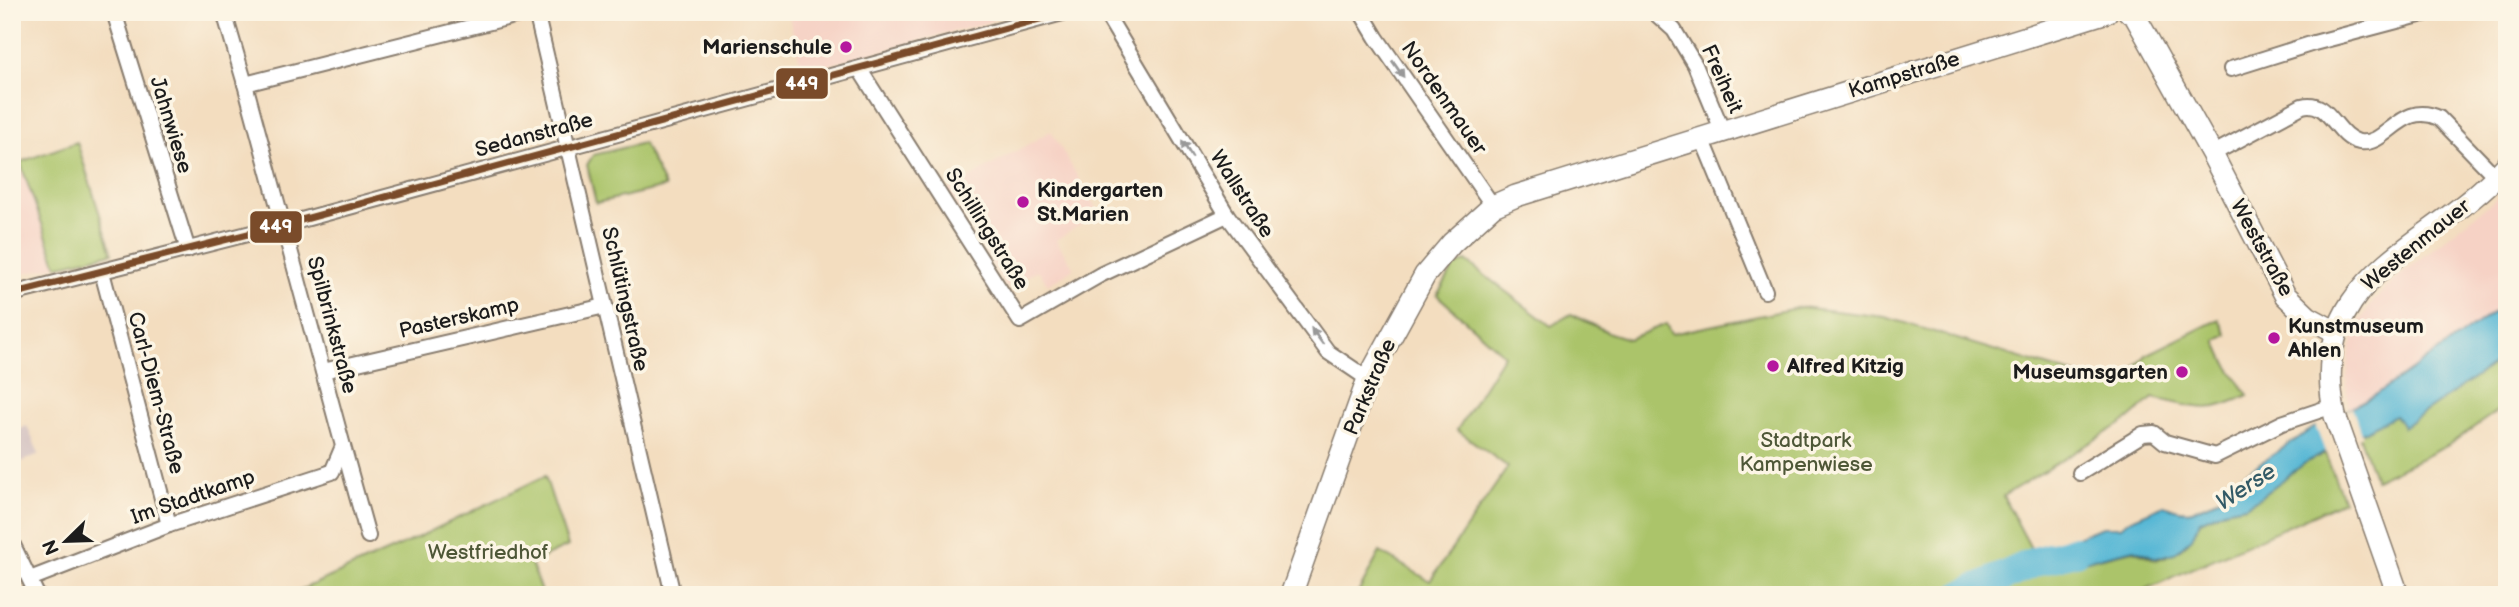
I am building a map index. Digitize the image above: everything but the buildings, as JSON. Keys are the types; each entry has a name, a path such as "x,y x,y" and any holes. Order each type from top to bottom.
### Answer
{"street":[{"name":"Jahnwiese","path":"114,12 188,250"},
{"name":"Spilbrinkstraße","path":"224,12 368,536"},
{"path":"245,84 530,12"},
{"name":"Schlütingstraße","path":"536,12 673,595"},
{"name":"Sedanstraße","path":"12,294 283,225 1066,12"},
{"name":"Wallstraße","path":"1105,12 1227,215 1328,352 1368,379"},
{"name":"Nordenmauer","path":"1361,12 1493,206"},
{"name":"Freiheit","path":"1654,12 1674,30 1695,65 1712,135"},
{"name":"Kampstraße","path":"1493,206 1516,196 2106,12"},
{"path":"2231,69 2314,43 2431,12"},
{"name":"Weststraße","path":"2132,14 2212,154 2285,295 2308,317 2336,332"},
{"name":"Schillingstraße","path":"860,70 1020,321 1100,275 1227,215"},
{"path":"2212,154 2310,104 2319,106 2347,135 2359,142 2373,140 2410,116 2430,114 2439,118 2502,171"},
{"path":"1712,135 1765,291"},
{"name":"Westenmauer","path":"2336,332 2357,292 2381,268 2467,204 2502,171"},
{"name":"Parkstraße","path":"1292,595 1368,379 1425,275 1452,243 1493,206"},
{"name":"Carl-Diem-Straße","path":"102,272 169,525"},
{"name":"Pasterskamp","path":"323,371 605,306"},
{"path":"2336,332 2330,369 2334,411 2398,595"},
{"path":"2080,473 2143,434 2154,433 2165,442 2215,456 2282,423 2334,411"},
{"name":"Im Stadtkamp","path":"30,579 169,525 332,472 343,446"},
{"path":"12,543 37,595"}],"shaded area":[{"name":"Marienschule","path":"788,12 1000,12 990,22 802,72"},
{"name":"Kindergarten St.Marien","path":"1051,131 1099,213 1056,240 1074,268 1048,285 1038,270 1007,288 947,191"},
{"path":"12,141 57,266 12,276"},
{"path":"2507,190 2507,303 2377,394 2349,409 2346,384 2350,350 2358,324 2376,298 2403,273"},
{"path":"27,426 39,454 12,466 12,433"}],"green space":[{"path":"77,142 112,253 57,266 20,162"},
{"path":"643,143 665,187 596,203 587,165 593,155"},
{"name":"Stadtpark Kampenwiese","path":"1466,261 1551,326 1571,314 1629,339 1666,324 1671,334 1801,307 1885,317 2119,388 2146,355 2219,319 2227,335 2216,341 2225,361 2248,395 2211,408 2191,407 2153,398 2129,419 2003,496 2034,554 1937,595 1357,595 1380,552 1430,581 1508,467 1457,430 1504,355 1437,295 1455,266"},
{"path":"2507,355 2507,404 2447,446 2375,480 2359,435 2395,414 2403,427"},
{"path":"2325,453 2344,501 2133,595 1987,595 2043,570 2134,550 2156,560 2165,557 2183,546 2200,521 2224,510 2245,506 2305,463"},
{"name":"Westfriedhof","path":"545,476 568,546 531,563 542,595 289,595 400,546"}],"water":[{"path":"2507,303 2507,355 2403,427 2395,415 2305,463 2245,506 2224,510 2200,521 2192,538 2175,553 2156,558 2135,549 2088,560 2035,562 2083,534 2103,527 2121,527 2129,520 2164,505 2187,511 2222,497 2220,490 2315,427 2377,394"}],"pier":[{"path":"2352,407 2362,436 2326,454 2315,425"}],"waterway":[{"name":"Werse","path":"1963,595 2035,562 2075,551"}],"transit line":[{"name":"449","path":"12,294 283,225 1065,12"}],"place":[{"name":"Marienschule","path":"846,47"},
{"name":"Kindergarten St.Marien","path":"1023,202"},
{"name":"Kunstmuseum Ahlen","path":"2274,338"},
{"name":"Alfred Kitzig","path":"1773,366"},
{"name":"Museumsgarten","path":"2182,372"}]}
